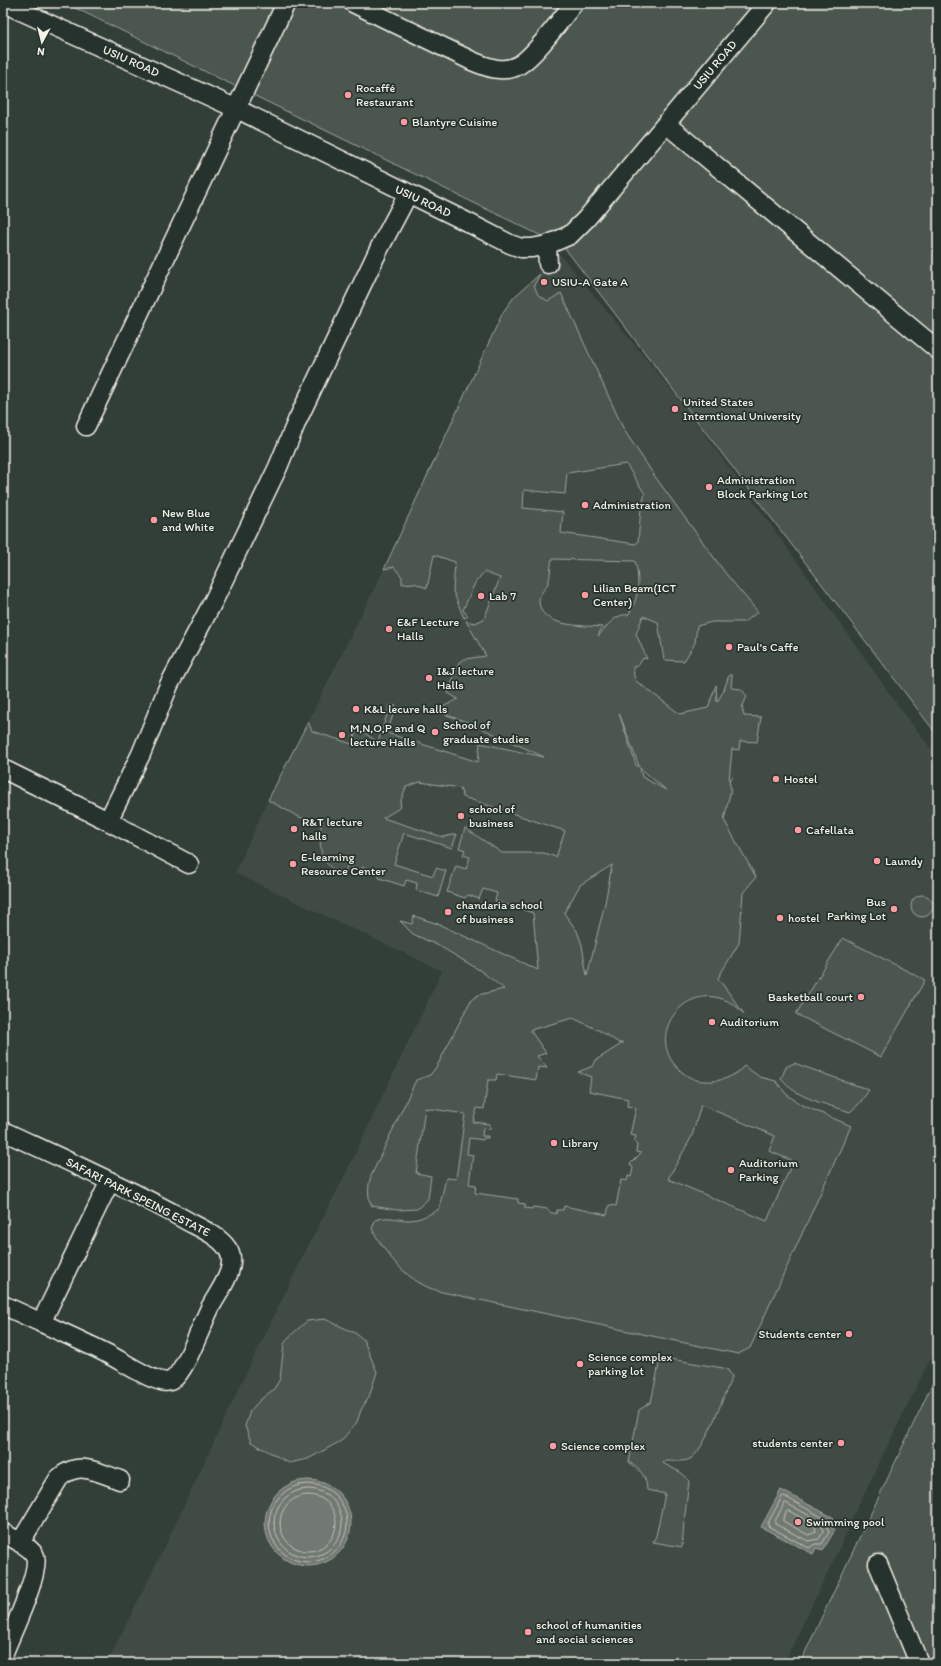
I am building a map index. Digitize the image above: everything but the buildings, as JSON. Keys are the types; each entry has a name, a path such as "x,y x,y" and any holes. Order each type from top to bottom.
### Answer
{"street":[{"name":"USIU ROAD","path":"3,3 235,108 510,244 521,248 532,248 547,245 570,235 586,219 767,3"},
{"path":"86,426 235,108 286,3"},
{"path":"353,3 472,61 497,70 519,66 525,61 548,36 574,3"},
{"path":"666,124 938,350"},
{"path":"108,821 141,754 169,685 226,574 379,249 408,194"},
{"path":"547,245 548,264"},
{"path":"3,769 108,821 189,864"},
{"name":"SAFARI PARK SPEING ESTATE","path":"3,1131 110,1181 165,1209 219,1239 232,1255 228,1274 203,1320 182,1370 172,1380 166,1382 153,1378 90,1345 3,1305"},
{"path":"41,1323 110,1181"},
{"path":"20,1543 59,1478 68,1471 77,1468 88,1469 120,1480"},
{"path":"3,1533 30,1550 35,1556 36,1570 29,1592 3,1655"},
{"path":"878,1564 919,1663"}],"shaded area":[{"path":"65,3 938,3 938,736 564,247"},
{"path":"560,254 683,404 781,539 897,704 938,758 938,1343 856,1510 847,1532 784,1663 107,1663 166,1544 305,1252 341,1183 442,971 235,873 268,800 384,569 503,312 514,297"},
{"path":"540,274 534,285 538,295 548,301 561,293 624,430 656,478 726,574 758,612 744,622 712,622 697,626 695,643 684,661 664,660 658,622 643,616 636,634 647,659 643,658 638,666 633,667 636,681 680,714 708,708 716,685 717,702 724,690 729,675 732,675 731,688 741,689 747,696 742,708 744,716 761,717 757,742 740,741 739,750 732,749 729,780 733,777 729,781 731,789 724,820 756,877 743,893 739,943 718,978 744,1014 733,1004 716,997 699,998 685,1004 674,1014 667,1028 666,1043 670,1058 684,1074 701,1081 721,1080 735,1074 744,1066 760,1077 776,1081 786,1094 800,1104 851,1126 750,1348 738,1354 431,1289 408,1275 394,1261 382,1246 372,1229 375,1220 388,1218 413,1220 439,1209 446,1178 456,1179 465,1114 425,1108 416,1173 431,1176 428,1199 417,1209 397,1210 372,1206 369,1199 371,1176 416,1080 430,1075 437,1066 471,1000 478,995 504,989 481,971 441,947 413,934 400,921 412,924 414,916 438,924 538,970 533,913 495,901 497,893 483,889 479,899 468,895 465,898 447,892 456,866 466,869 470,857 463,855 465,850 459,848 465,828 502,853 544,853 556,857 565,831 463,797 460,788 420,782 406,787 400,803 401,807 383,818 443,837 457,834 452,848 404,833 394,864 433,876 436,868 446,871 438,897 416,890 417,883 406,880 404,886 379,878 380,872 363,867 362,870 347,866 344,877 329,866 322,855 320,842 321,824 299,817 268,800 308,722 312,731 352,744 357,728 378,742 390,705 396,706 387,733 478,762 480,743 544,757 470,723 435,711 458,699 448,693 459,662 465,659 486,656 466,621 475,623 484,619 500,578 484,572 475,583 463,610 468,616 464,618 453,591 455,562 434,555 427,588 414,583 402,584 402,577 394,567 384,569 503,312 514,297","holes":["626,464 645,494 641,508 638,542 636,544 561,533 563,512 523,508 524,490 565,494 567,473","552,559 635,561 638,575 638,589 632,609 628,615 619,616 615,619 598,636 602,627 573,625 563,623 546,616 541,609 539,600 540,595 549,580","619,713 639,766 636,765","640,768 666,790 642,777","612,865 605,903 587,976 582,945 577,931 564,913 580,885","573,1018 602,1032 619,1043 623,1043 596,1060 593,1066 578,1072 591,1077 589,1091 628,1099 627,1106 636,1108 630,1135 636,1136 634,1142 637,1145 636,1152 641,1153 630,1164 633,1168 631,1177 628,1176 627,1181 621,1180 616,1206 609,1205 607,1215 564,1206 563,1210 557,1210 556,1214 549,1212 548,1209 533,1207 532,1209 525,1208 525,1204 518,1203 518,1199 475,1193 476,1185 469,1184 473,1155 467,1154 469,1138 483,1140 484,1138 488,1138 488,1136 482,1136 483,1128 490,1129 490,1124 473,1122 477,1108 484,1109 488,1080 496,1080 497,1074 536,1080 538,1067 547,1068 537,1056 546,1053 530,1030","701,1105 775,1136 769,1151 793,1161 767,1221 668,1179 692,1136"]},
{"path":"922,895 930,898 933,906 930,914 922,917 914,914 911,906 914,898"},
{"name":"Basketball court","path":"843,938 925,980 881,1057 796,1014"},
{"path":"794,1063 869,1090 859,1104 850,1112 813,1100 795,1091 781,1079 786,1067"},
{"path":"325,1319 355,1333 363,1339 377,1372 369,1397 361,1410 357,1422 341,1441 308,1459 289,1463 251,1442 245,1426 250,1411 260,1400 274,1389 280,1379 284,1344 290,1336 307,1321"},
{"path":"670,1359 723,1368 728,1370 732,1377 708,1434 696,1454 688,1460 666,1461 663,1463 680,1472 689,1481 682,1547 653,1542 656,1536 665,1494 647,1490 644,1477 637,1468 629,1462 639,1410 651,1402 660,1360"},
{"path":"938,1372 938,1663 800,1663"}],"water":[{"path":"308,1480 324,1483 332,1487 344,1499 348,1507 351,1523 348,1539 344,1547 332,1559 324,1563 308,1566 292,1563 284,1559 272,1547 268,1539 265,1523 268,1507 272,1499 284,1487 292,1483"},
{"name":"Swimming pool","path":"781,1490 834,1518 830,1525 835,1530 823,1550 816,1548 813,1554 761,1527"}],"place":[{"name":"Rocaffé Restaurant","path":"348,95"},
{"name":"Blantyre Cuisine","path":"404,122"},
{"name":"USIU-A Gate A","path":"544,282"},
{"name":"United States Interntional University","path":"675,409"},
{"name":"Administration Block Parking Lot","path":"709,487"},
{"name":"Administration","path":"585,505"},
{"name":"New Blue and White","path":"154,520"},
{"name":"Lilian Beam(ICT Center)","path":"585,595"},
{"name":"Lab 7","path":"481,596"},
{"name":"E&F Lecture Halls","path":"389,629"},
{"name":"Paul's Caffe","path":"729,647"},
{"name":"I&J lecture Halls","path":"429,678"},
{"name":"K&L lecure halls","path":"356,709"},
{"name":"School of graduate studies","path":"435,732"},
{"name":"M,N,O,P and Q lecture Halls","path":"342,735"},
{"name":"Hostel","path":"776,779"},
{"name":"school of business","path":"461,816"},
{"name":"R&T lecture halls","path":"294,829"},
{"name":"Cafellata","path":"798,830"},
{"name":"Laundy","path":"877,861"},
{"name":"E-learning Resource Center","path":"293,864"},
{"name":"Bus Parking Lot","path":"894,909"},
{"name":"chandaria school of business","path":"448,912"},
{"name":"hostel","path":"780,918"},
{"name":"Basketball court","path":"861,997"},
{"name":"Auditorium","path":"712,1022"},
{"name":"Library","path":"554,1143"},
{"name":"Auditorium Parking","path":"731,1170"},
{"name":"Students center","path":"849,1334"},
{"name":"Science complex parking lot","path":"580,1364"},
{"name":"students center","path":"841,1443"},
{"name":"Science complex","path":"553,1446"},
{"name":"Swimming pool","path":"798,1522"},
{"name":"school of humanities and social sciences","path":"528,1632"}]}
